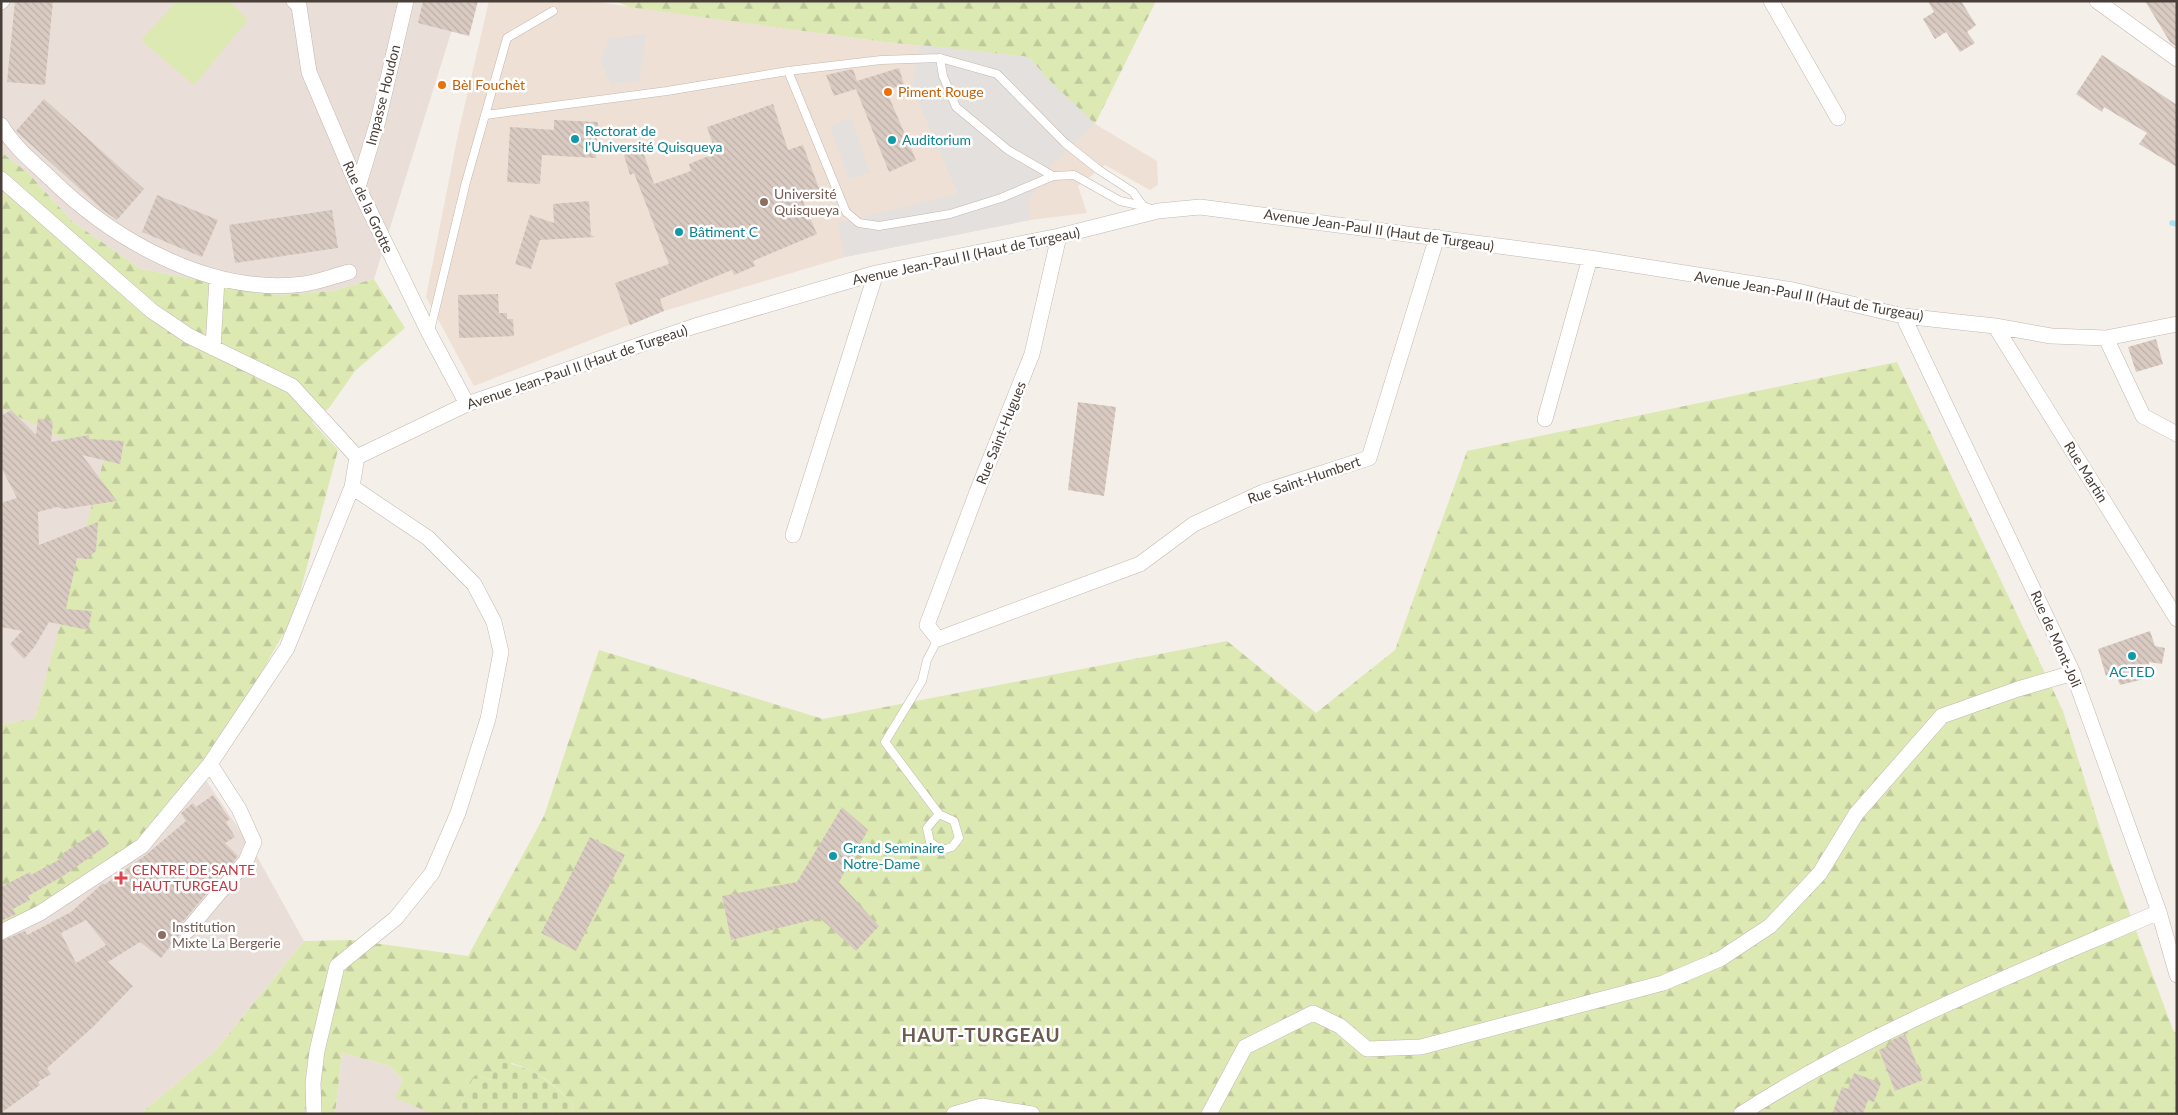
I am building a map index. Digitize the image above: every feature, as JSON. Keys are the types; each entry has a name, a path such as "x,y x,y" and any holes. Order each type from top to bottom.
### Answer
{"street":[{"name":"Rue de la Grotte","path":"294,1 298,6 309,72 358,187 467,404"},
{"name":"Impasse Houdon","path":"358,187 378,121 406,1"},
{"path":"1771,1 1838,118"},
{"path":"2097,1 2177,59"},
{"path":"1,125 17,146 78,205 112,229 166,258 217,279 275,286 305,284 348,272"},
{"path":"1,179 108,270 152,311 189,336 292,386 358,457 352,487 287,648 210,764 142,846 40,913 1,932"},
{"name":"Avenue Jean-Paul II (Haut de Turgeau)","path":"358,457 467,404 695,326 876,273 1060,236 1158,211 1200,207 1590,258 1793,290 1903,316 1996,326 2051,336 2106,338 2177,324"},
{"name":"Rue Saint-Hugues","path":"938,639 927,625 1032,354 1060,236"},
{"name":"Rue Saint-Humbert","path":"938,639 1140,564 1194,524 1263,492 1369,458 1437,237"},
{"path":"1545,419 1590,258"},
{"path":"793,535 876,273"},
{"path":"213,348 217,279"},
{"name":"Rue de Mont-Joli","path":"1903,316 2073,673 2159,912 2177,975"},
{"name":"Rue Martin","path":"1996,326 2177,619"},
{"path":"2106,338 2142,416 2177,434"},
{"path":"314,1114 313,1083 317,1051 337,966 396,918 432,874 458,813 485,728 501,652 494,622 474,584 428,538 352,487"},
{"path":"1209,1114 1245,1047 1313,1013 1340,1026 1367,1049 1421,1047 1663,983 1720,959 1770,926 1820,873 1856,814 1942,716 2018,689 2073,673"},
{"path":"187,931 246,861 254,842 239,809 210,764"},
{"path":"1741,1114 1796,1078 1940,1006 2159,912"},
{"path":"954,1114 982,1106 1032,1114"}],"lane":[{"path":"430,333 466,182 507,38 552,11"},
{"path":"486,115 676,89 788,71 881,60 940,58 997,74 1065,143 1099,170 1133,192 1142,206"},
{"path":"940,58 943,76 956,107 1008,150 1053,176"},
{"path":"788,71 846,212 859,223 879,226 950,214 1001,198 1053,176 1074,175 1120,201 1158,211"},
{"path":"938,639 926,660 922,681 885,742 939,814 954,821 959,838 952,847 942,850 930,842 927,828 939,814"}],"shaded area":[{"path":"1,1 461,1 374,279 332,291 277,295 141,269 73,222 28,173 1,152"},
{"name":"Université Quisqueya","path":"489,1 589,1 885,42 1029,57 1047,78 1095,124 1157,161 1158,185 1150,190 1105,165 1078,186 1087,213 1030,220 845,257 664,311 474,386 426,297 458,134"},
{"path":"646,34 639,81 611,84 601,62 609,38"},
{"path":"920,45 1029,57 1047,78 1095,124 1041,175 1028,205 1030,220 845,257 838,223 958,194 912,87"},
{"path":"851,118 870,172 849,179 830,126"},
{"path":"1,408 105,459 35,718 1,725"},
{"path":"203,776 254,851 304,941 215,1051 140,1114 1,1114 1,928"},
{"path":"342,1053 390,1066 403,1080 416,1105 433,1114 335,1114"}],"green space":[{"path":"177,1 229,1 248,20 194,85 141,40"},
{"path":"615,1 1156,1 1095,124 1047,78 1029,57 885,42 629,7"},
{"path":"1,152 28,173 73,222 141,269 277,295 332,291 374,279 405,328 355,371 329,408 312,422 338,450 294,615 203,776 120,859 1,928 1,725 35,718 104,459 1,408"},
{"path":"1897,362 2063,711 2110,860 2173,1030 2177,1034 2177,1114 571,1114 574,1105 560,1091 539,1075 512,1063 491,1080 475,1075 456,1114 433,1114 395,1098 403,1080 390,1066 342,1053 335,1114 140,1114 215,1051 304,941 352,940 468,956 544,816 599,650 823,719 1227,641 1316,713 1395,650 1467,451"},
{"path":"497,1062 520,1067 540,1076 574,1105 571,1114 456,1114 475,1075 491,1080"}],"building":[{"path":"15,1 53,1 45,85 7,82"},
{"path":"423,1 478,1 469,36 418,23"},
{"path":"1928,1 1961,1 1976,25 1967,32 1975,43 1960,52 1946,32 1935,39 1923,19 1934,12"},
{"path":"2145,1 2177,1 2177,47 2170,42"},
{"path":"2102,55 2177,105 2177,167 2139,144 2147,133 2104,107 2102,112 2076,94"},
{"path":"899,68 904,85 886,90 916,160 889,172 856,89 834,96 826,75 853,69 857,81"},
{"path":"44,99 144,189 117,220 103,210 16,131"},
{"path":"773,104 788,150 803,145 820,191 801,197 817,234 753,261 755,266 734,275 732,270 660,299 664,311 630,325 615,283 669,264 634,173 630,175 623,152 641,146 654,184 691,171 689,164 716,153 707,127"},
{"path":"554,120 598,122 596,158 542,155 540,184 507,182 510,127 554,130"},
{"path":"157,195 218,220 202,257 142,232"},
{"path":"589,201 591,235 595,237 540,240 531,269 515,264 530,215 554,223 553,204"},
{"path":"332,210 338,248 235,263 229,225"},
{"path":"498,294 499,313 507,313 507,319 513,319 514,336 459,338 458,295"},
{"path":"2156,339 2163,364 2136,372 2128,347"},
{"path":"1078,402 1116,407 1104,496 1068,490"},
{"path":"11,410 36,435 38,418 53,422 51,442 89,435 89,439 124,441 120,464 82,455 117,501 64,509 57,507 38,512 39,545 98,522 96,551 87,559 77,558 66,609 92,611 88,630 49,622 35,646 24,659 10,644 22,631 1,627 1,503 17,498 1,467 1,416"},
{"name":"ACTED","path":"2150,631 2155,646 2165,648 2162,664 2149,662 2148,678 2120,685 2114,671 2106,676 2098,649"},
{"path":"213,795 230,819 226,822 235,837 225,843 238,856 180,925 179,935 161,958 140,942 108,962 133,986 93,1027 47,1068 51,1074 38,1082 40,1085 1,1113 1,941 25,931 27,935 71,912 103,883 104,885 147,854 186,821 181,813 193,803 196,807","holes":["86,920 106,945 76,963 61,933"]},
{"name":"Grand Seminaire Notre-Dame","path":"842,807 868,830 839,882 879,926 856,951 820,918 731,940 722,896 797,882"},
{"path":"99,829 109,844 63,876 28,896 30,900 13,909 16,914 1,921 1,887 30,872 31,875 64,857 62,854"},
{"path":"590,837 625,855 576,951 541,933"},
{"path":"1905,1034 1923,1080 1895,1091 1879,1050 1892,1044 1890,1041"},
{"path":"1854,1073 1881,1083 1874,1102 1868,1100 1863,1114 1832,1114 1842,1087 1848,1089"}],"waterway":[{"path":"2172,223 2177,224"}],"place":[{"name":"Bèl Fouchèt","path":"442,85"},
{"name":"Piment Rouge","path":"888,92"},
{"name":"Rectorat de l'Université Quisqueya","path":"575,139"},
{"name":"Auditorium","path":"892,140"},
{"name":"Université Quisqueya","path":"764,202"},
{"name":"Bâtiment C","path":"679,232"},
{"name":"ACTED","path":"2132,656"},
{"name":"Grand Seminaire Notre-Dame","path":"833,856"},
{"name":"CENTRE DE SANTE HAUT TURGEAU","path":"121,878"},
{"name":"Institution Mixte La Bergerie","path":"162,935"}],"district":[{"name":"HAUT-TURGEAU","path":"981,1035"}]}
